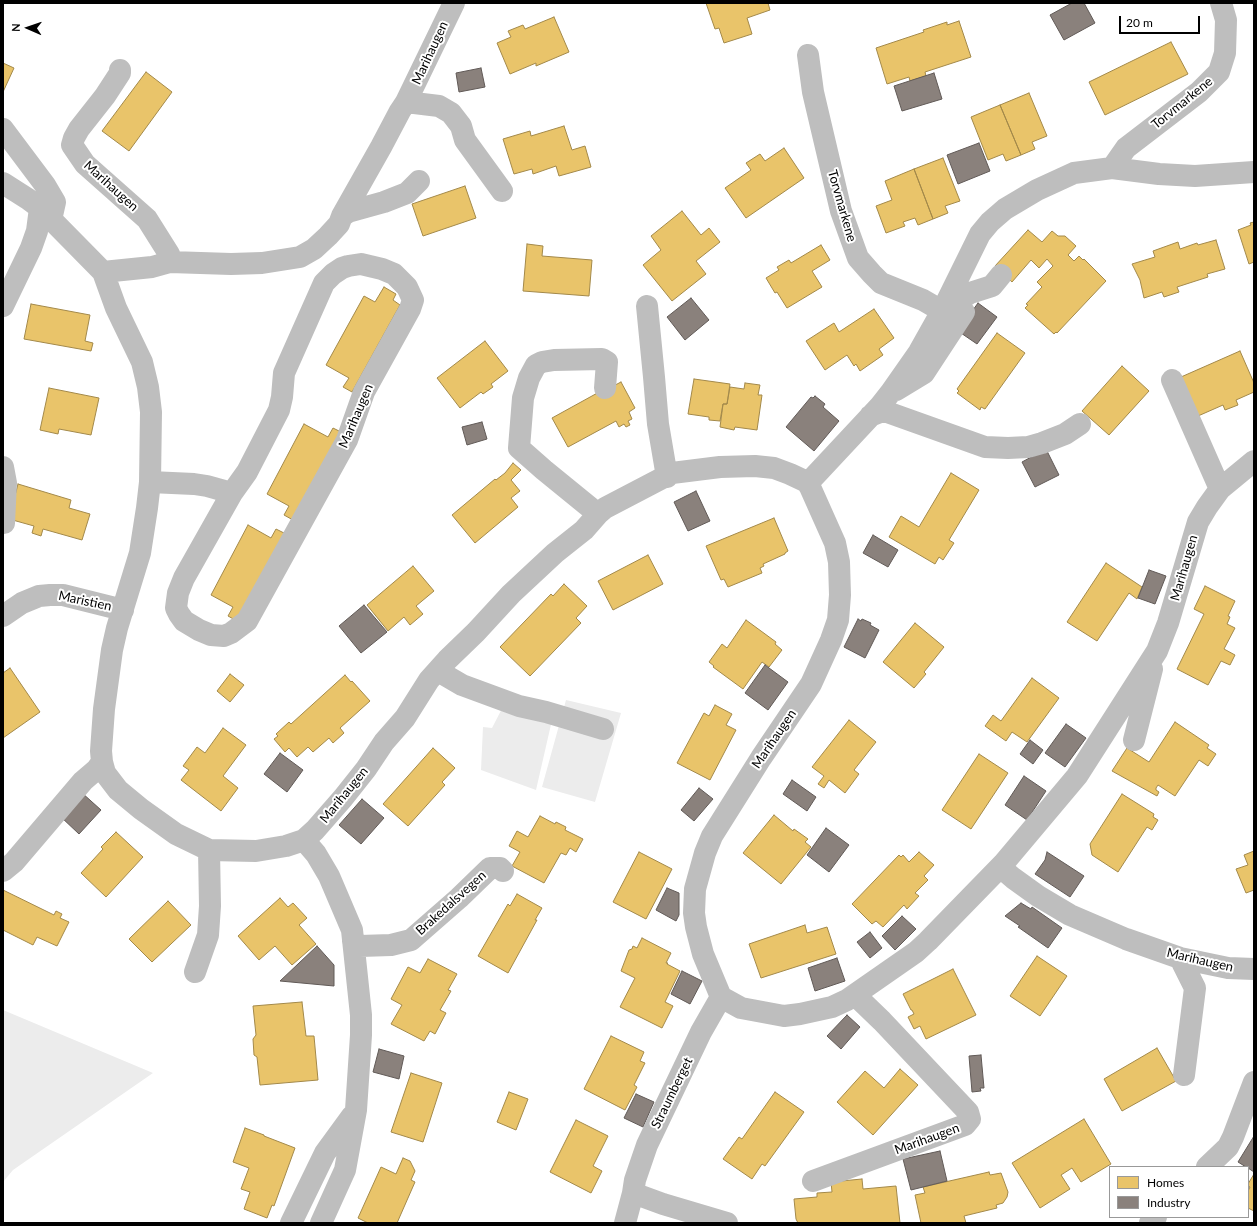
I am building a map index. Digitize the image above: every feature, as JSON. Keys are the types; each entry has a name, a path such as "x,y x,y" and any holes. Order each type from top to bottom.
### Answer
{"street":[{"name":"Marihaugen","path":"103,272 152,266 170,262 231,264 262,263 300,257 314,249 339,224 342,216 406,102 454,3"},
{"name":"Torvmarkene","path":"1112,168 1126,148 1199,92 1219,72 1226,53 1226,20 1221,3"},
{"name":"Torvmarkene","path":"808,55 813,92 841,211 858,258 882,283 923,300 942,311"},
{"name":"Marihaugen","path":"120,70 120,73 106,96 79,129 72,145 85,164 147,219 169,254 171,260 170,262"},
{"name":"Marihaugen","path":"406,102 439,106 451,113 461,126 465,140 502,191"},
{"path":"3,129 45,184 55,202 46,214 37,231 31,248 3,306"},
{"path":"806,482 809,482 880,406 891,392 918,352 942,311 980,234 990,222 1005,209 1037,190 1074,173 1112,168 1159,174 1195,176 1254,172"},
{"path":"342,216 348,212 384,202 407,193 419,181"},
{"name":"Marihaugen","path":"3,184 28,198 72,239 103,272 116,308 142,362 148,387 151,412 150,482 140,553 117,628 112,650 103,723 101,751 102,762 105,773 118,790 141,809 176,834 209,850 256,852 286,846 304,840 344,798 384,742 405,718 429,680 447,660 476,632 511,594 555,553 584,530 605,508 667,477 672,473 679,472 720,467 755,466 774,468 806,482 810,487 835,543 839,562 840,595 838,620 831,640 811,684 761,758 712,836 705,853 695,889 694,913 703,954 720,997 741,1008 784,1016 832,1007 847,1000 916,952 1003,864 1077,776 1156,651 1168,623 1198,522 1220,489 1254,461"},
{"name":"Marihaugen","path":"361,264 382,268 394,274 407,287 414,300 364,392 347,440 247,621 231,633 224,636 211,635 184,621 178,614 176,608 178,593 184,578 232,493 246,472 279,410 282,397 284,373 324,283 342,268 361,264"},
{"path":"942,311 970,293 992,286 1001,275"},
{"path":"647,306 658,424 667,477"},
{"path":"891,392 924,373 964,312"},
{"path":"598,514 519,448 523,398 529,378 536,364 554,360 602,359 607,362 605,388"},
{"path":"1172,380 1220,489"},
{"path":"870,416 880,412 887,412 985,447 1008,448 1028,447 1042,443 1065,434 1080,424"},
{"path":"3,467 6,483 4,523"},
{"path":"150,482 194,484 208,486 232,493"},
{"name":"Maristien","path":"3,616 22,603 39,596 50,595 63,595 123,610"},
{"name":"Marihaugen","path":"1134,740 1156,651"},
{"path":"438,671 462,685 518,706 546,712 603,728"},
{"path":"3,871 14,862 79,786 97,769 102,762"},
{"path":"304,840 316,854 329,876 352,930 362,1035 356,1110 346,1170 321,1223"},
{"path":"196,972 208,935 210,906 209,850"},
{"name":"Marihaugen","path":"1003,864 1003,868 1006,872 1038,896 1070,915 1126,939 1180,958 1228,968 1254,969"},
{"name":"Brakedalsvegen","path":"353,941 355,944 360,946 368,946 391,945 411,940 459,898 490,868 500,868 503,871"},
{"path":"1180,958 1195,988 1184,1074"},
{"name":"Marihaugen","path":"812,1181 965,1125 970,1119 968,1112 882,1021 855,995"},
{"name":"Straumberget","path":"625,1223 635,1180 647,1145 701,1032 720,997"},
{"path":"1208,1166 1228,1147 1254,1082"},
{"path":"291,1223 325,1153 356,1110"},
{"path":"633,1193 663,1204 727,1223"}],"shaded area":[{"path":"509,695 555,707 536,790 481,770 483,727 492,728"},
{"path":"566,700 621,713 595,802 542,787"},
{"path":"3,1010 153,1073 13,1170 3,1182"}],"building: Homes":[{"path":"706,3 768,3 770,10 747,18 752,34 724,43 719,28 715,29"},
{"path":"554,17 569,52 536,66 536,63 510,74 497,43 511,37 508,31 523,25 525,29"},
{"path":"959,21 971,57 925,72 926,76 910,81 909,77 887,84 876,48 924,32 923,30 947,22 947,25"},
{"path":"1171,42 1188,74 1105,115 1089,82"},
{"path":"3,63 14,68 3,92"},
{"path":"146,72 172,92 129,151 102,131"},
{"path":"1029,93 1047,136 1032,142 1035,149 1021,155 1000,105"},
{"path":"1000,105 1021,155 1006,161 1003,154 988,160 971,117"},
{"path":"564,126 572,150 585,146 591,167 559,176 556,166 533,174 532,169 514,174 503,139 530,131 531,136"},
{"path":"784,148 804,178 746,218 725,188 751,170 746,163 760,154 765,161"},
{"path":"943,158 960,201 945,206 948,213 933,219 914,169"},
{"path":"914,169 933,219 918,225 915,218 903,222 905,226 886,233 876,206 892,200 885,181"},
{"path":"465,186 476,218 423,236 412,204"},
{"path":"682,211 701,235 709,228 720,242 696,261 706,274 672,301 643,265 661,250 651,236"},
{"path":"1254,222 1254,262 1249,264 1238,230 1251,225 1250,223"},
{"path":"1028,230 1042,242 1052,231 1058,236 1065,236 1076,246 1068,255 1074,261 1079,256 1083,260 1084,259 1106,281 1057,333 1056,332 1054,334 1025,308 1028,305 1026,304 1042,287 1037,282 1053,266 1047,259 1039,268 1031,260 1012,282 995,266"},
{"path":"1216,240 1225,269 1207,274 1208,277 1177,287 1179,292 1164,297 1162,292 1144,298 1140,280 1132,264 1155,257 1153,251 1178,242 1180,249 1197,243 1198,245"},
{"path":"527,244 543,246 542,256 592,260 589,296 523,291"},
{"path":"821,245 830,260 812,271 822,287 787,308 777,292 775,293 766,278 779,270 777,267 789,260 791,263"},
{"path":"384,287 396,294 393,300 400,305 352,392 343,387 349,378 326,365 364,296 375,302"},
{"path":"31,304 90,315 85,341 93,343 91,351 24,339"},
{"path":"874,309 894,338 879,349 883,355 860,371 856,364 854,366 847,355 825,370 806,341 834,323 839,332"},
{"path":"997,333 1025,353 985,409 981,407 980,410 957,393 959,391 957,389"},
{"path":"485,341 508,371 491,384 493,387 483,394 481,392 460,408 437,378"},
{"path":"1240,351 1254,383 1254,392 1236,400 1238,405 1225,410 1223,405 1198,416 1181,377"},
{"path":"1122,366 1149,391 1109,435 1082,411"},
{"path":"694,379 730,384 727,404 723,404 720,421 709,420 709,417 688,414"},
{"path":"621,382 635,408 629,412 632,419 628,421 630,425 626,427 624,424 619,427 616,421 568,447 552,418 601,391 602,392"},
{"path":"745,383 760,385 758,395 762,395 757,430 735,427 734,430 720,427 723,404 727,404 730,387 744,389"},
{"path":"49,388 99,398 91,435 59,429 58,434 40,430"},
{"path":"304,424 328,437 333,428 341,432 293,520 284,515 289,506 267,494"},
{"path":"513,463 521,470 511,480 520,491 511,498 518,507 475,543 452,515 495,479 496,480 505,473"},
{"path":"951,473 979,490 949,540 954,543 943,560 939,557 935,564 889,537 901,516 919,527"},
{"path":"18,484 71,500 69,508 90,514 82,540 43,529 41,536 32,533 34,526 9,519"},
{"path":"774,518 788,551 785,554 763,564 764,566 760,568 762,573 728,587 724,579 721,580 706,546"},
{"path":"248,525 271,538 276,529 286,534 237,621 228,616 233,607 211,595"},
{"path":"648,555 663,584 613,610 598,581"},
{"path":"1106,563 1142,587 1137,599 1129,593 1097,641 1067,622"},
{"path":"413,566 434,591 416,606 423,614 410,625 404,617 388,631 367,605"},
{"path":"564,584 587,606 576,618 581,623 530,676 500,647 551,594 553,596"},
{"path":"1205,586 1235,601 1228,616 1230,617 1227,624 1235,628 1224,649 1235,655 1230,665 1221,661 1208,685 1177,669 1204,614 1194,609"},
{"path":"746,620 776,642 775,644 782,650 769,667 762,662 743,689 713,667 714,666 709,662 722,644 727,648"},
{"path":"915,623 944,647 924,672 926,674 914,688 883,662"},
{"path":"10,668 40,712 3,738 3,673"},
{"path":"230,674 244,685 230,702 217,691"},
{"path":"345,675 370,701 340,728 344,733 333,743 329,738 313,752 308,747 297,757 289,748 285,752 274,739 278,736 276,734 289,722 291,724"},
{"path":"1032,678 1059,698 1027,742 1012,732 1006,741 985,726 993,715 1001,721"},
{"path":"715,705 732,714 726,725 736,730 710,780 677,763 704,713 709,716"},
{"path":"849,720 876,742 854,770 859,774 845,793 829,780 824,788 818,784 824,776 812,767"},
{"path":"1175,722 1209,745 1207,748 1216,754 1208,766 1199,760 1175,796 1158,785 1156,788 1159,792 1157,796 1112,771 1127,748 1149,762"},
{"path":"223,728 246,745 223,776 238,788 221,811 181,780 189,770 183,766 197,747 205,753"},
{"path":"433,748 455,768 442,782 445,785 408,826 383,804"},
{"path":"979,754 1008,773 971,829 942,810"},
{"path":"1122,794 1154,814 1153,817 1158,820 1152,830 1147,827 1118,872 1092,855 1090,844"},
{"path":"774,815 793,831 794,829 808,839 805,842 811,847 781,884 743,853"},
{"path":"540,816 555,824 556,822 566,827 565,830 583,839 576,852 570,848 566,855 561,853 544,883 512,866 520,852 509,846 517,831 528,837"},
{"path":"116,832 143,857 106,897 81,873 103,849 101,847"},
{"path":"1254,851 1254,890 1246,893 1236,869 1248,865 1244,855"},
{"path":"639,852 672,869 646,919 613,902"},
{"path":"919,852 934,865 924,876 928,880 915,893 919,896 907,909 904,905 883,927 876,921 872,924 852,904 899,855 901,857 903,855 909,862"},
{"path":"3,890 54,915 56,911 62,914 60,918 69,922 57,946 37,937 33,945 3,930"},
{"path":"517,894 542,908 508,973 478,956 508,904 510,906"},
{"path":"280,898 288,907 293,903 307,918 299,925 316,944 292,965 275,946 259,960 238,936"},
{"path":"168,901 191,925 152,962 129,939"},
{"path":"805,925 807,933 827,927 836,954 761,978 749,944"},
{"path":"642,938 671,953 666,963 680,971 665,1002 673,1006 662,1028 620,1007 635,978 621,971 629,950 632,949 633,946 637,948"},
{"path":"1037,956 1067,976 1040,1016 1010,996"},
{"path":"428,959 457,974 448,990 451,991 440,1010 446,1013 435,1034 430,1031 424,1041 391,1024 402,1005 391,999 408,967 420,973"},
{"path":"953,969 976,1015 926,1039 920,1026 914,1029 908,1017 914,1014 903,994"},
{"path":"302,1002 306,1036 314,1036 318,1080 260,1085 257,1057 254,1055 253,1039 256,1035 253,1006"},
{"path":"611,1036 644,1052 640,1061 645,1063 634,1085 637,1087 625,1110 584,1089"},
{"path":"1157,1048 1176,1081 1122,1111 1104,1079"},
{"path":"900,1069 918,1085 873,1135 837,1102 865,1071 884,1088"},
{"path":"411,1073 442,1083 423,1142 391,1132"},
{"path":"509,1092 528,1099 516,1130 497,1122"},
{"path":"775,1092 804,1112 765,1166 762,1164 752,1179 723,1159 739,1137 742,1139"},
{"path":"1084,1119 1111,1164 1081,1182 1072,1168 1061,1175 1070,1189 1040,1208 1012,1163"},
{"path":"576,1120 608,1136 593,1166 602,1171 591,1193 550,1172"},
{"path":"245,1128 295,1148 274,1206 272,1205 267,1218 244,1209 250,1192 241,1189 249,1168 233,1162"},
{"path":"403,1158 410,1161 415,1171 411,1180 415,1182 397,1223 368,1223 358,1218 381,1167 396,1174"},
{"path":"989,1172 990,1175 1001,1173 1008,1192 1003,1203 996,1205 997,1208 964,1216 966,1223 921,1223 915,1195 925,1193 923,1187"},
{"path":"1254,1174 1254,1211 1249,1208 1249,1182"},
{"path":"862,1179 863,1189 896,1186 900,1223 798,1223 796,1219 794,1199 817,1197 817,1193 832,1192 831,1182"}],"building: Industry":[{"path":"1072,3 1084,3 1095,23 1064,40 1050,15"},
{"path":"481,68 485,87 459,92 456,73"},
{"path":"934,73 942,99 902,111 894,86"},
{"path":"979,143 990,171 958,184 947,155"},
{"path":"691,298 709,320 685,340 667,317"},
{"path":"978,303 997,317 977,344 958,331"},
{"path":"815,396 825,404 823,407 839,421 814,451 786,427 811,397 813,398"},
{"path":"482,422 487,439 467,445 462,427"},
{"path":"1046,449 1059,475 1035,487 1022,462"},
{"path":"696,491 710,521 688,531 674,502"},
{"path":"873,535 898,550 888,567 863,553"},
{"path":"1149,570 1166,576 1155,604 1138,598"},
{"path":"364,605 387,632 361,653 339,626"},
{"path":"858,619 871,623 870,625 879,630 865,658 844,647"},
{"path":"765,665 788,682 768,710 745,693"},
{"path":"1066,724 1086,738 1065,767 1045,753"},
{"path":"1030,740 1043,750 1033,764 1020,754"},
{"path":"280,753 303,770 287,792 264,774"},
{"path":"1024,776 1046,791 1027,820 1005,805"},
{"path":"792,780 816,797 807,811 783,794"},
{"path":"699,788 713,799 694,821 681,810"},
{"path":"81,792 101,810 79,834 60,816"},
{"path":"362,799 384,818 361,844 339,825"},
{"path":"826,828 849,845 829,872 807,855"},
{"path":"1047,852 1084,876 1070,897 1035,874 1045,860"},
{"path":"667,888 679,893 679,915 676,921 656,910"},
{"path":"1021,903 1031,909 1032,907 1062,928 1048,948 1005,916"},
{"path":"902,916 916,929 895,950 882,936"},
{"path":"870,932 882,948 870,958 857,942"},
{"path":"317,946 334,965 334,986 280,981"},
{"path":"837,958 845,981 815,991 808,968"},
{"path":"682,971 702,981 690,1004 671,994"},
{"path":"847,1015 860,1027 841,1049 827,1036"},
{"path":"379,1049 404,1056 399,1079 373,1072"},
{"path":"981,1055 984,1088 980,1088 981,1091 972,1092 969,1056"},
{"path":"636,1094 654,1102 643,1127 624,1118"},
{"path":"1254,1136 1254,1172 1249,1169 1249,1166 1244,1166 1238,1162"},
{"path":"940,1151 947,1181 911,1190 903,1159"}]}
